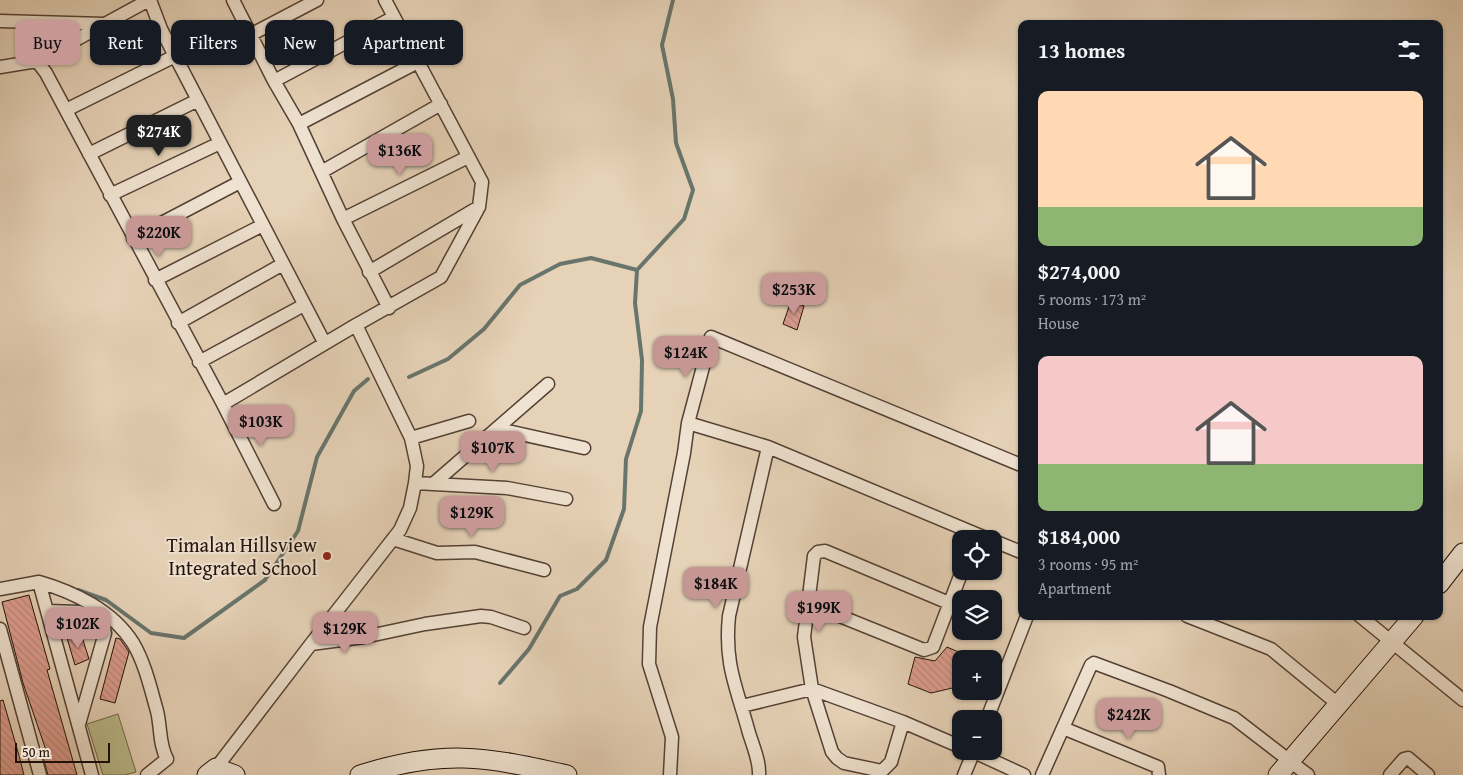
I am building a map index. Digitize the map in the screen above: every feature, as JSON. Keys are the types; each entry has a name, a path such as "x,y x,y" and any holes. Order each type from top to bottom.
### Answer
{"street":[{"path":"112,20 149,0 171,48"},
{"path":"233,0 244,20"},
{"path":"255,32 317,0"},
{"path":"385,0 395,20"},
{"path":"274,81 394,17"},
{"path":"0,21 90,24"},
{"path":"255,40 274,81 300,124 369,272 389,308"},
{"path":"66,110 171,58"},
{"path":"0,67 15,65"},
{"path":"40,65 66,110 274,504"},
{"path":"180,65 324,342"},
{"path":"300,124 412,65"},
{"path":"222,404 324,342 389,308 441,277 480,208 482,182 441,104 417,65"},
{"path":"89,154 198,100"},
{"path":"323,171 441,104"},
{"path":"110,195 220,143"},
{"path":"343,218 468,158"},
{"path":"133,238 240,182"},
{"path":"369,272 480,208"},
{"path":"156,280 263,225"},
{"path":"178,323 283,264"},
{"path":"199,362 304,305"},
{"path":"211,772 393,539 406,519 417,466 411,438 356,325"},
{"path":"670,775 672,737 649,664 650,627 688,423 711,337 1018,465"},
{"path":"433,484 548,384"},
{"path":"411,438 468,421"},
{"path":"688,423 768,447 964,530"},
{"path":"498,428 584,448"},
{"path":"758,775 742,706 728,659 726,642 729,616 768,447"},
{"path":"415,483 507,488 566,499"},
{"path":"393,539 437,553 475,552 544,570"},
{"path":"1002,544 1018,551"},
{"path":"902,722 888,768 882,771 874,771 844,763 832,752 812,689 804,636 810,604 814,556 818,552 825,552 949,603"},
{"path":"1443,579 1463,553"},
{"path":"810,604 924,650 932,647 958,580"},
{"path":"38,582 48,611 92,775"},
{"path":"0,590 38,582 57,588 97,608 118,626 133,643 154,700 162,746 167,760 147,775"},
{"path":"48,611 78,612 103,628 105,632 78,724"},
{"path":"311,644 364,638 425,624 481,616 491,617 524,628"},
{"path":"990,710 1025,620"},
{"path":"1197,620 1271,649 1338,704"},
{"path":"1365,620 1463,700"},
{"path":"1284,768 1411,620"},
{"path":"0,629 40,775"},
{"path":"1042,775 1091,665 1098,664 1234,718 1284,768 1308,775"},
{"path":"742,706 812,689 902,722 952,743"},
{"path":"1063,728 1158,766 1159,775"},
{"path":"360,775 394,764 422,759 466,757 502,760 567,775"},
{"path":"1390,775 1404,759 1408,758 1428,775"},
{"path":"964,775 970,760"},
{"path":"993,760 1024,775"},
{"path":"211,772 235,775"}],"shaded area":[{"path":"118,714 136,772 125,775 103,775 87,724"}],"building":[{"path":"791,301 804,306 797,330 783,324"},
{"path":"29,595 50,669 47,670 77,775 48,775 43,757 48,756 23,683 2,602"},
{"path":"81,634 89,659 75,665 67,638"},
{"path":"116,638 120,639 129,652 115,703 100,699"},
{"path":"947,647 954,650 952,650 952,688 931,693 908,684 915,657 935,661"},
{"path":"3,700 24,775 0,775 0,701"}],"waterway":[{"path":"500,683 529,649 560,596 577,589 606,560 624,509 626,459 641,411 642,360 635,303 637,270 684,219 693,190 676,143 673,99 662,45 673,0"},
{"path":"409,377 448,359 484,329 520,285 560,264 591,258 637,270"},
{"path":"78,590 106,600 151,633 184,638 265,580 298,531 317,457 354,391 368,379"}],"place":[{"name":"Timalan Hillsview Integrated School","path":"327,556"}]}
